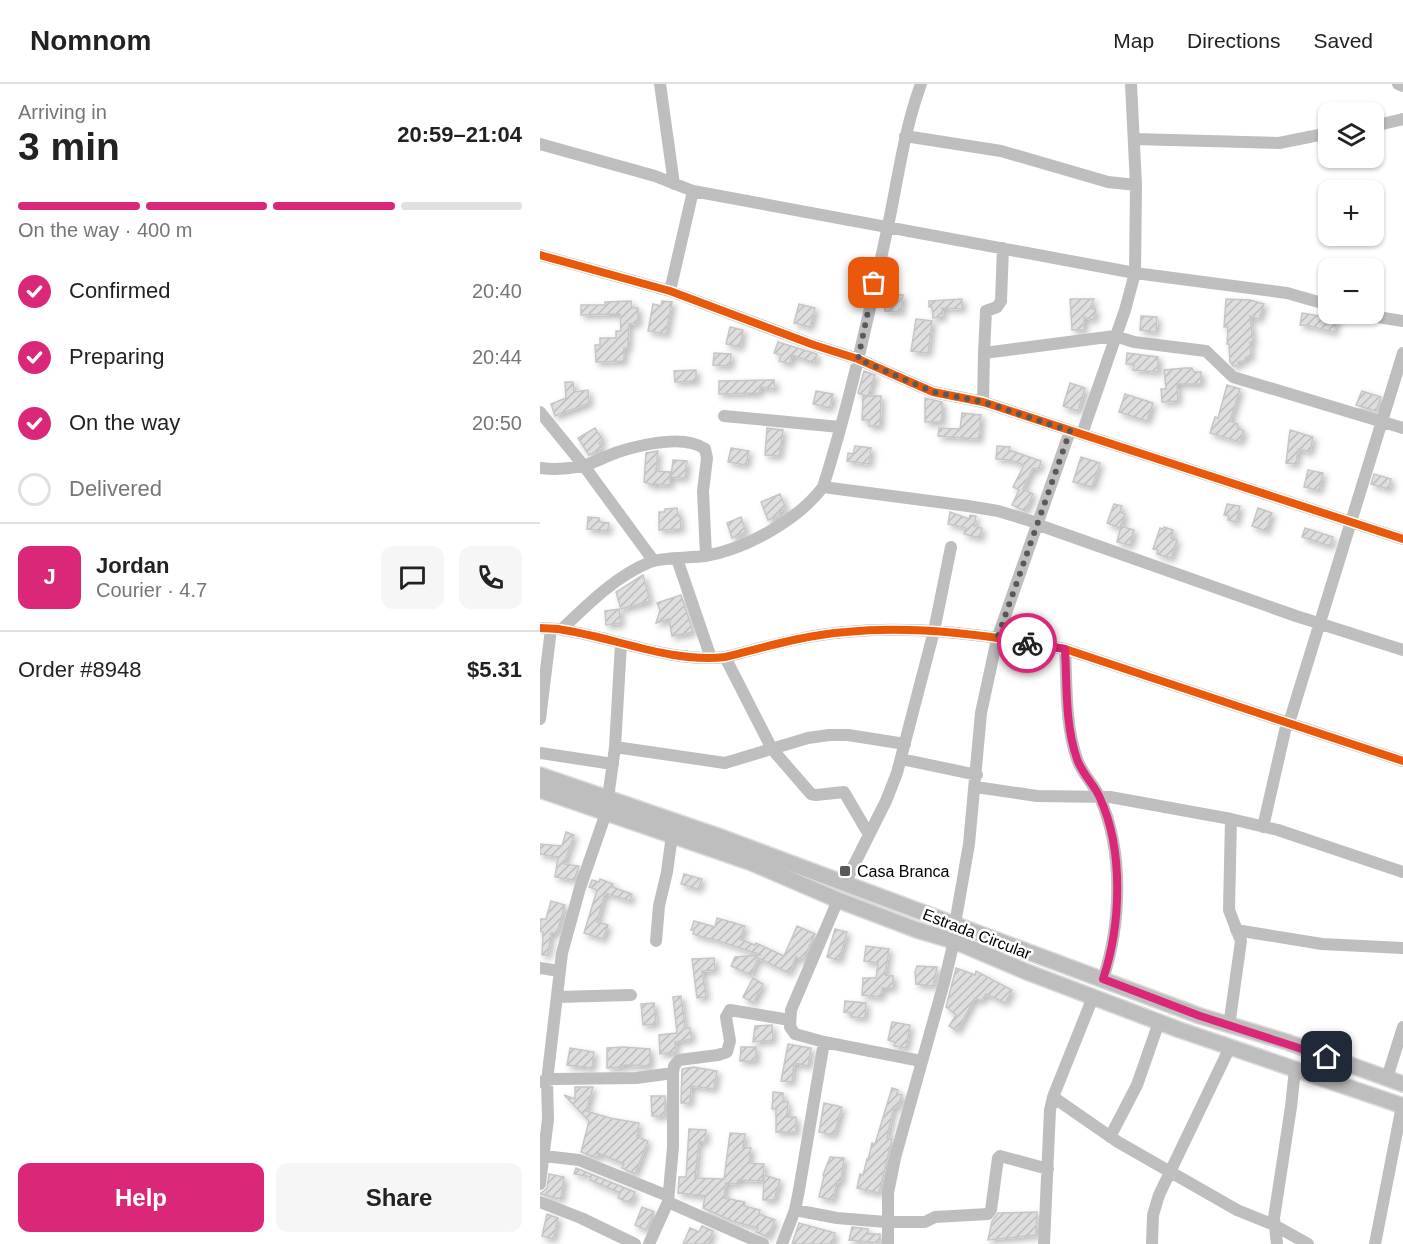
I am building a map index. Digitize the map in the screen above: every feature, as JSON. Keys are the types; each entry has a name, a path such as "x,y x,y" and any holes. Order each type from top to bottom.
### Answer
{"main road":[{"path":"540,775 607,805 718,836 1229,1026 1287,1042 1403,1084"},
{"name":"Estrada Circular","path":"540,790 607,805 672,835 752,863 838,900 917,930 954,941 1159,1022 1402,1106"}],"street":[{"path":"660,84 674,184"},
{"path":"540,719 551,629 621,578 653,560 706,556 752,540 785,522 812,501 823,487 858,359 888,227 905,136 921,84"},
{"path":"955,924 966,865 981,713 997,639 1036,524 1125,310 1135,273 1136,185 1131,84"},
{"path":"1398,84 1403,86"},
{"path":"1384,124 1403,119"},
{"path":"1134,139 1279,144 1318,135"},
{"path":"905,136 1001,151 1108,182 1136,185"},
{"path":"540,144 655,176 693,191 1135,273 1287,292 1318,301"},
{"path":"670,291 693,191"},
{"path":"983,402 986,311 997,307 1001,301 1003,248"},
{"path":"540,255 670,291 814,345 858,359 933,392 983,402 1403,539"},
{"path":"1384,318 1403,321"},
{"path":"984,353 1114,336 1134,342 1206,351 1233,377 1403,428"},
{"path":"1263,827 1288,723 1403,353"},
{"path":"540,412 584,466 653,560"},
{"path":"724,416 840,427"},
{"path":"540,468 584,466 618,452 649,444 690,443 698,445 705,449 706,458 703,491 706,556"},
{"path":"823,487 968,506 1023,518 1403,650"},
{"path":"845,883 886,801 901,759 934,631 951,547"},
{"path":"677,559 711,658"},
{"path":"551,629 643,650 711,658 726,657 810,636 847,631 934,631 1065,649 1403,761"},
{"path":"540,1184 548,1119 544,1081 559,971 580,888 607,805 615,747 621,644"},
{"path":"1065,649 1071,739 1077,761 1087,780 1100,796 1116,859 1118,885 1112,942 1103,979"},
{"path":"726,657 772,749 811,794 844,792 868,833"},
{"path":"615,747 724,763 808,738 830,735 848,735 905,744"},
{"path":"540,753 613,764"},
{"path":"901,759 1037,796 1100,796 1231,819 1403,872"},
{"path":"1229,1026 1241,948 1241,941 1229,910 1231,819"},
{"path":"656,941 659,906 672,835"},
{"path":"838,900 791,1010 790,1027 795,1034 824,1042 921,1061"},
{"path":"1236,930 1322,944 1403,948"},
{"path":"888,1244 886,1222 888,1193 895,1158 954,941"},
{"path":"540,968 559,971"},
{"path":"557,997 631,994"},
{"path":"1044,1244 1053,1097 1094,997"},
{"path":"649,1244 668,1199 674,1147 674,1066 679,1060 718,1056 727,1052 730,1041 726,1017 730,1010 790,1020"},
{"path":"1110,1137 1137,1085 1159,1022"},
{"path":"1387,1078 1403,1027"},
{"path":"782,1244 795,1210 824,1042"},
{"path":"1152,1244 1153,1215 1159,1195 1230,1047"},
{"path":"1277,1244 1274,1225 1295,1069"},
{"path":"544,1081 636,1078 673,1073"},
{"path":"1053,1097 1110,1137 1238,1210 1274,1225 1308,1244"},
{"path":"1375,1244 1402,1106"},
{"path":"544,1156 579,1160 763,1244"},
{"path":"795,1210 837,1218 886,1222 925,1222 935,1217 988,1214 991,1210 1000,1156 1048,1169"},
{"path":"540,1202 555,1206 635,1244"}],"building":[{"path":"884,294 903,295 901,312 885,311"},
{"path":"962,299 962,309 942,308 943,317 933,318 929,301"},
{"path":"1070,299 1094,299 1090,308 1096,310 1093,320 1084,317 1084,330 1072,330"},
{"path":"1226,299 1250,300 1264,304 1259,319 1250,316 1253,342 1250,342 1251,357 1246,357 1244,361 1233,366 1230,362 1229,344 1227,344 1228,327 1224,327"},
{"path":"631,301 632,308 638,308 638,323 629,324 628,348 624,348 624,361 596,362 595,345 600,345 600,338 616,338 616,331 621,331 620,314 581,315 581,305 605,305 605,302"},
{"path":"662,301 672,302 666,334 648,331 653,304 661,306"},
{"path":"799,304 815,308 810,327 794,323"},
{"path":"1302,313 1318,316 1318,324 1336,324 1334,332 1300,325"},
{"path":"1141,316 1157,317 1156,332 1140,330"},
{"path":"916,319 932,321 928,353 911,351"},
{"path":"730,327 743,330 740,347 726,344"},
{"path":"778,342 817,354 815,363 792,355 790,364 779,361 781,355 774,353"},
{"path":"714,353 731,354 730,366 713,365"},
{"path":"1127,353 1158,357 1158,372 1133,370 1134,364 1126,364"},
{"path":"1185,368 1201,372 1201,384 1177,384 1178,401 1162,402 1161,389 1166,389 1164,370"},
{"path":"696,370 696,381 675,382 674,371"},
{"path":"864,371 875,375 868,396 881,396 880,426 869,426 869,420 862,420 863,396 866,396 858,393"},
{"path":"774,380 775,389 761,387 759,393 719,394 719,381"},
{"path":"565,382 573,382 574,392 588,390 589,403 555,416 551,404 566,398"},
{"path":"1070,383 1085,388 1078,411 1063,406"},
{"path":"1227,385 1240,389 1230,421 1238,424 1237,427 1244,431 1240,442 1210,433 1215,417 1218,418"},
{"path":"816,391 833,394 830,408 813,404"},
{"path":"1362,391 1381,397 1376,411 1356,405"},
{"path":"1125,394 1153,403 1147,421 1119,412"},
{"path":"925,398 942,402 942,422 925,422"},
{"path":"962,413 981,415 979,439 938,436 939,428 960,429"},
{"path":"595,428 603,440 599,443 603,449 589,455 578,438"},
{"path":"767,428 783,430 779,456 765,455"},
{"path":"1290,430 1313,437 1310,452 1298,449 1296,464 1286,463"},
{"path":"855,446 871,448 869,464 847,461 848,453 853,454"},
{"path":"997,446 1010,447 1009,450 1041,461 1039,469 1033,468 1023,489 1033,494 1025,511 1012,505 1019,490 1013,487 1024,465 1010,460 996,459"},
{"path":"731,448 749,451 746,465 728,462"},
{"path":"658,451 656,471 670,472 670,485 655,484 655,486 644,482 646,453"},
{"path":"1081,457 1100,463 1092,487 1073,482"},
{"path":"673,460 687,461 685,478 671,477"},
{"path":"1308,470 1323,473 1319,490 1304,487"},
{"path":"1374,474 1391,479 1389,489 1371,484"},
{"path":"780,494 786,509 778,512 779,516 768,520 761,502"},
{"path":"1114,504 1122,506 1120,512 1125,514 1120,528 1107,523"},
{"path":"1227,504 1240,506 1236,522 1228,520 1229,516 1224,515"},
{"path":"677,508 681,529 659,530 659,512"},
{"path":"1258,508 1272,513 1266,531 1252,526"},
{"path":"950,512 969,519 970,515 976,516 974,526 982,528 980,538 964,534 966,528 948,524"},
{"path":"588,517 599,518 600,522 609,523 608,531 587,529"},
{"path":"741,517 746,532 732,538 727,523"},
{"path":"1121,526 1134,530 1130,545 1117,542"},
{"path":"1160,528 1173,530 1171,538 1177,540 1171,558 1157,554 1158,550 1153,549"},
{"path":"1305,528 1333,537 1330,546 1302,537"},
{"path":"643,575 650,601 621,609 616,592"},
{"path":"681,595 693,632 672,636 669,619 656,623 660,610 657,603"},
{"path":"619,609 621,623 606,625 605,611"},
{"path":"566,832 574,835 564,864 579,866 574,880 555,877 558,857 540,854 540,844 562,846"},
{"path":"684,874 702,879 698,889 681,884"},
{"path":"600,879 613,884 612,887 632,894 630,901 605,893 597,922 608,925 603,939 584,933 597,890 589,887 592,880 599,882"},
{"path":"551,901 565,905 557,933 551,933 548,955 542,955 543,932 540,931 540,919 546,919"},
{"path":"717,918 745,926 740,939 755,945 756,943 784,956 797,926 815,934 803,960 796,957 789,973 758,958 751,975 731,966 735,957 761,955 693,934 694,930 691,930 694,921 715,927"},
{"path":"835,929 847,932 839,960 827,957"},
{"path":"866,946 889,949 885,975 893,976 893,988 882,988 881,997 862,995 863,978 876,978 878,963 864,961"},
{"path":"714,958 715,970 702,971 706,997 697,998 692,959"},
{"path":"917,966 937,967 933,986 916,984"},
{"path":"956,968 975,975 976,971 1012,990 1005,1003 986,994 981,1001 975,998 957,1031 949,1026 956,1015 946,1007"},
{"path":"753,978 763,984 753,1003 743,997"},
{"path":"681,996 685,1028 690,1028 692,1039 675,1042 676,1052 660,1054 659,1035 677,1033 673,997"},
{"path":"845,1001 866,1003 865,1018 851,1017 851,1013 844,1012"},
{"path":"654,1003 656,1024 643,1025 641,1004"},
{"path":"892,1022 910,1025 906,1048 894,1046 895,1042 888,1040"},
{"path":"772,1025 773,1040 753,1042 755,1026"},
{"path":"788,1044 811,1048 808,1066 794,1063 792,1082 781,1081"},
{"path":"741,1047 756,1047 756,1061 740,1061"},
{"path":"570,1048 594,1052 592,1068 567,1065"},
{"path":"607,1048 650,1049 650,1066 623,1065 623,1067 607,1068"},
{"path":"693,1067 717,1071 714,1089 691,1086 690,1103 681,1103 682,1069"},
{"path":"575,1087 593,1087 586,1111 639,1123 637,1137 648,1141 635,1174 622,1168 624,1164 598,1153 597,1158 581,1152 589,1121 564,1095 575,1099"},
{"path":"892,1088 898,1090 897,1094 902,1095 898,1107 894,1106 887,1138 892,1139 879,1193 857,1188 872,1143 875,1144"},
{"path":"773,1092 783,1093 783,1102 788,1102 787,1117 796,1117 796,1132 776,1132 776,1109 772,1109"},
{"path":"651,1096 665,1096 665,1116 652,1116"},
{"path":"824,1103 842,1107 834,1135 819,1132"},
{"path":"689,1129 706,1130 705,1142 699,1141 695,1178 724,1179 730,1133 745,1134 743,1147 751,1148 749,1163 764,1164 763,1181 738,1180 738,1184 726,1183 724,1198 745,1202 744,1206 760,1210 759,1214 775,1220 768,1237 756,1232 758,1228 732,1221 703,1208 705,1196 678,1193 679,1177 686,1177"},
{"path":"830,1157 844,1158 841,1182 837,1181 833,1200 819,1197 823,1175"},
{"path":"576,1168 635,1192 631,1203 618,1198 620,1193 590,1180 591,1177 574,1174"},
{"path":"549,1174 564,1177 561,1199 540,1194 547,1188"},
{"path":"764,1175 780,1180 774,1200 763,1200"},
{"path":"642,1207 654,1212 646,1230 635,1225"},
{"path":"1037,1212 1036,1235 988,1240 992,1221 998,1213"},
{"path":"547,1214 558,1218 553,1239 542,1236"},
{"path":"799,1223 835,1233 832,1244 792,1244"},
{"path":"702,1226 713,1231 708,1244 683,1244 690,1228 699,1232"},
{"path":"852,1227 868,1229 868,1234 880,1234 880,1243 849,1240"}],"cycle path":[{"path":"540,255 670,291 814,345 858,359 933,392 983,402 1403,539"},
{"path":"540,628 583,634 664,653 704,658 725,657 815,636 873,630 929,631 1011,640 1065,649 1403,761"}],"way so far":[{"path":"874,283 858,359 933,392 983,402 1070,431 997,639 1027,643"}],"place":[{"name":"Casa Branca","path":"845,871"}],"route":[{"path":"1027,643 1065,649 1071,739 1077,761 1087,780 1100,796 1107,818 1116,859 1118,885 1112,942 1103,979 1200,1016 1287,1042 1327,1057"}]}
